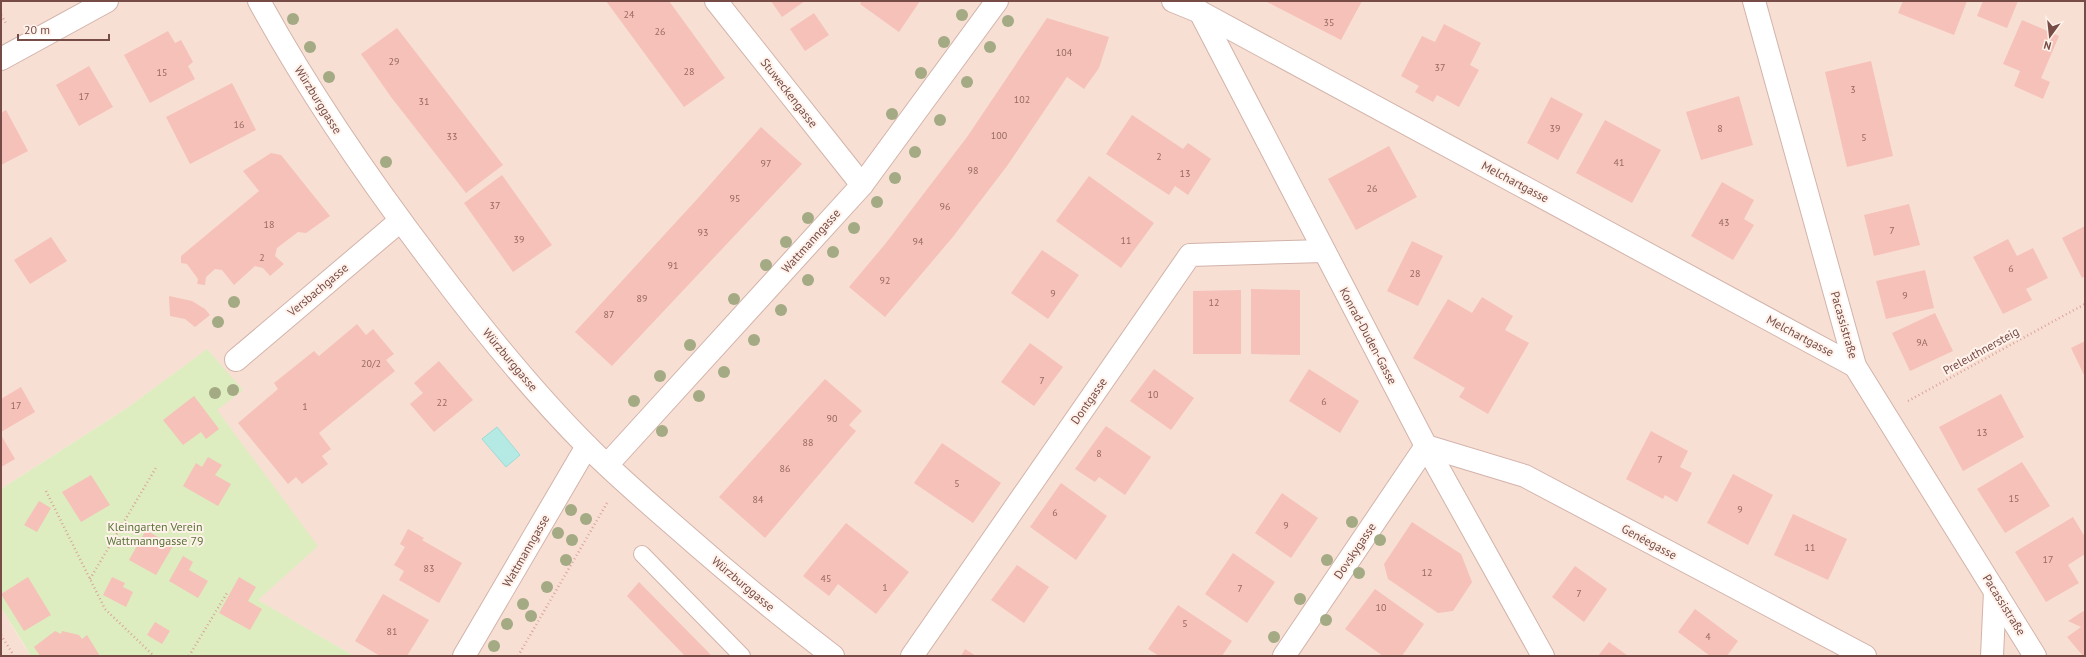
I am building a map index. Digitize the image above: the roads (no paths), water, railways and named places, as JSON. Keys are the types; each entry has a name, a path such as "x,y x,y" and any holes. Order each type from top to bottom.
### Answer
{"street":[{"path":"1,59 107,1"},
{"name":"Würzburggasse","path":"259,1 279,38 340,135 400,221 468,310 527,381 587,446 614,472 717,563 790,624 833,656"},
{"name":"Stuweckengasse","path":"716,1 862,185"},
{"name":"Wattmanngasse","path":"614,472 862,185 997,1"},
{"name":"Melchartgasse","path":"1173,1 1200,12 1856,366"},
{"name":"Pacassistraße","path":"1754,1 1856,366 2035,656"},
{"name":"Konrad-Duden-Gasse","path":"1200,12 1426,446 1543,656"},
{"name":"Versbachgasse","path":"236,360 400,221"},
{"name":"Dontgasse","path":"912,656 1190,255 1324,251"},
{"name":"Wattmanngasse","path":"464,656 587,446"},
{"name":"Dovskygasse","path":"1284,656 1426,446"},
{"name":"Genéegasse","path":"1426,446 1525,476 1865,656"},
{"path":"1992,656 1995,591"}],"lane":[{"path":"642,554 742,656"}],"water":[{"path":"497,427 520,455 506,467 482,439"}],"park label":[{"name":"Kleingarten Verein Wattmanngasse 79","path":"155,534"}]}
